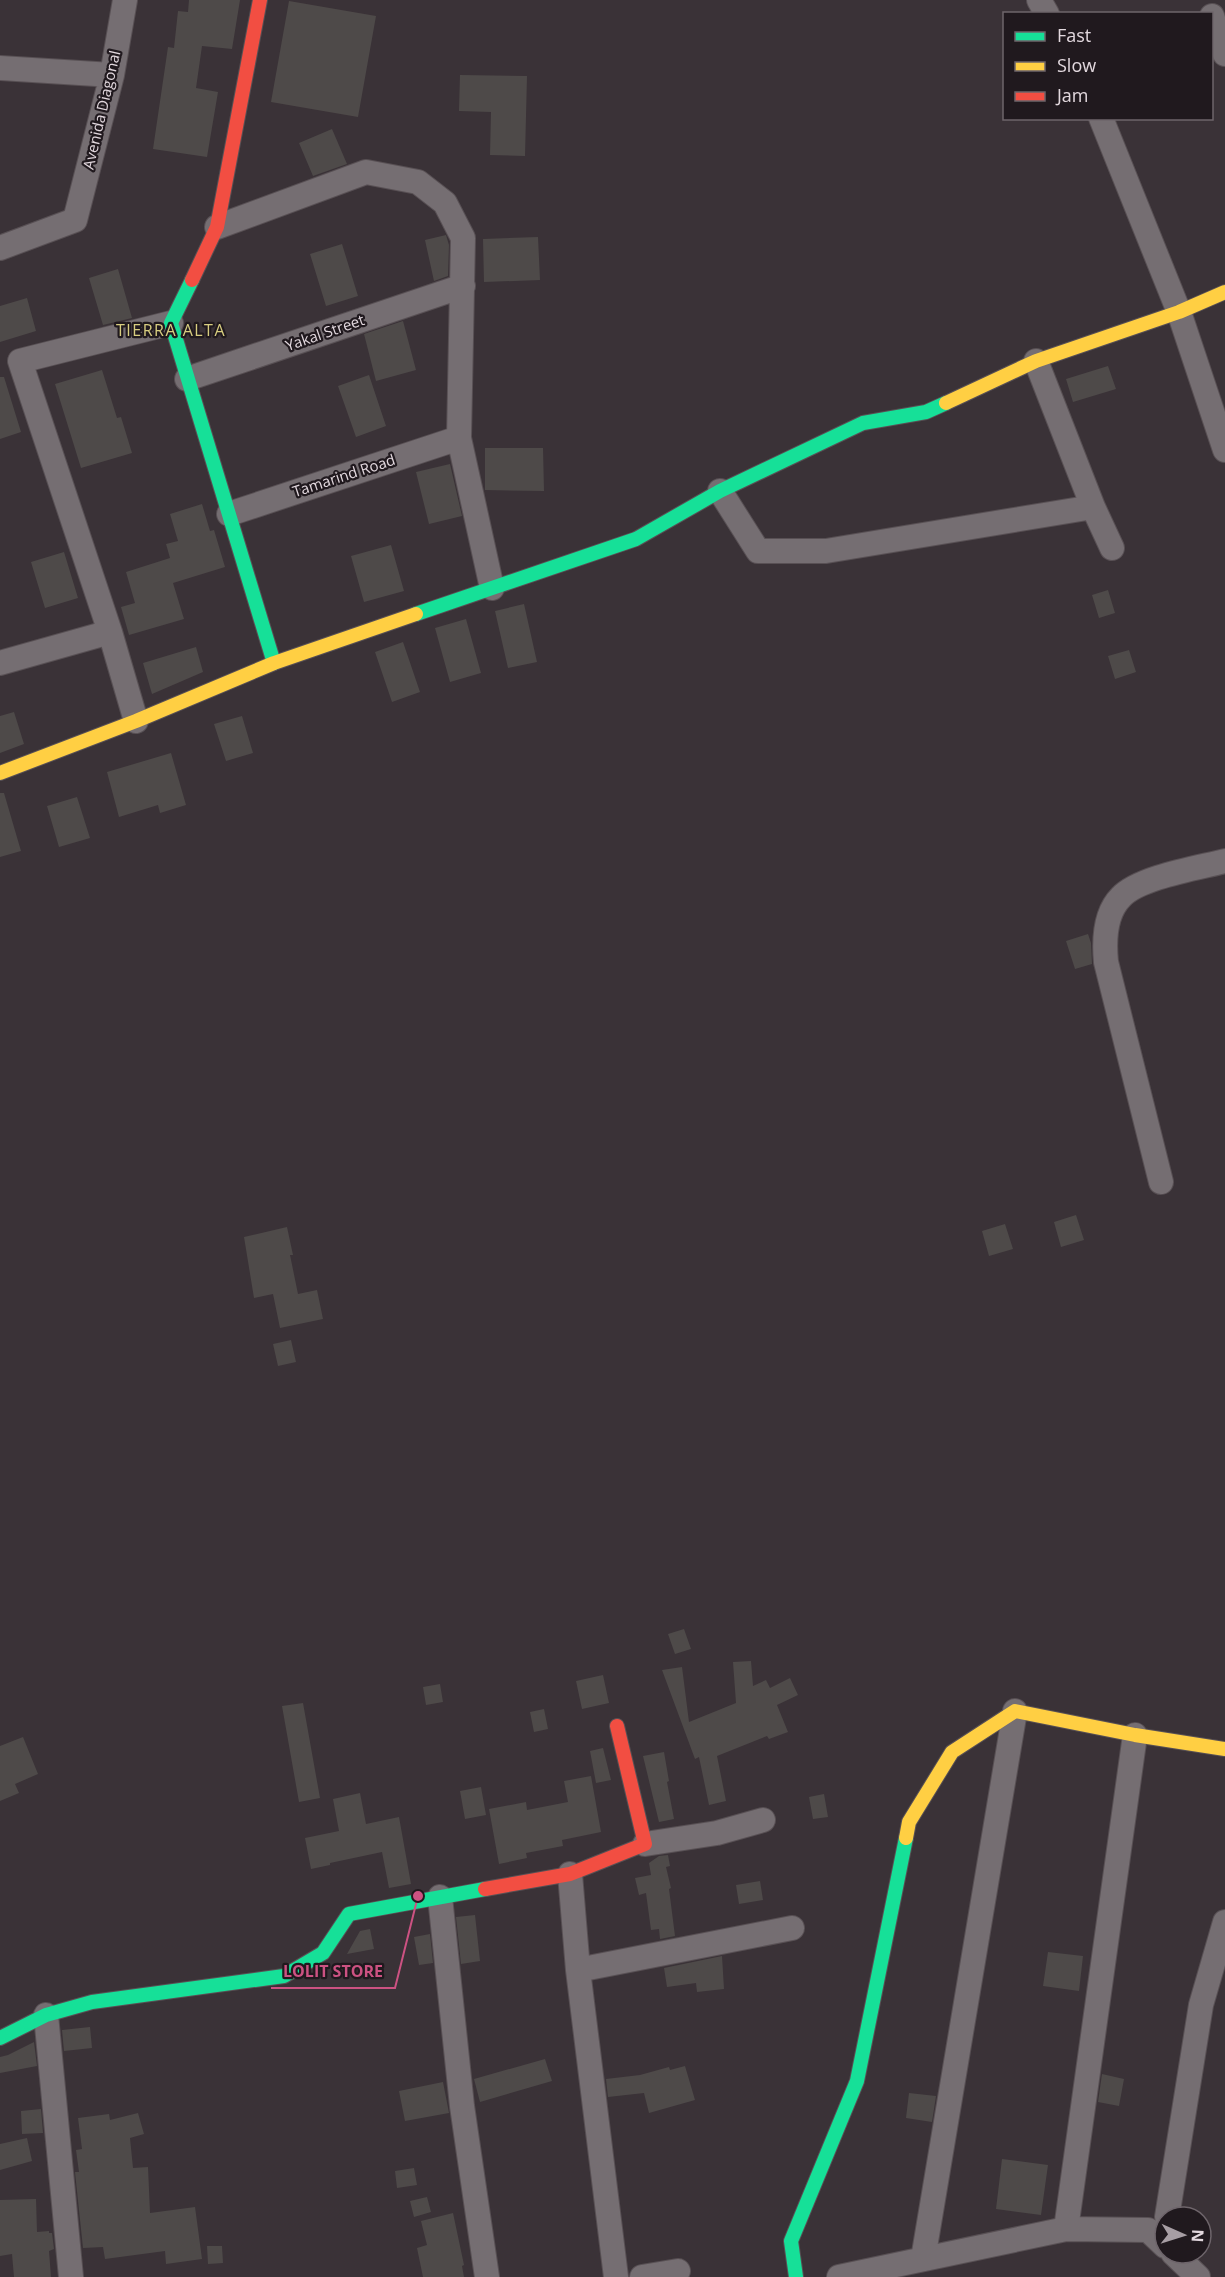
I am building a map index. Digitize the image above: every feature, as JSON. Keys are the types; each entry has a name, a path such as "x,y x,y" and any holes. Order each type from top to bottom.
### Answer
{"street":[{"name":"Avenida Diagonal","path":"0,248 75,220 112,75 125,0"},
{"path":"260,0 217,227 171,323 274,663"},
{"path":"1213,21 1225,54"},
{"path":"0,68 112,75"},
{"path":"1102,120 1179,312 1225,450"},
{"path":"217,227 366,172 418,182 445,203 463,238 459,438 492,588"},
{"name":"Yakal Street","path":"187,379 463,286"},
{"path":"0,773 136,721 274,663 636,539 720,491 863,423 926,412 1036,361 1179,312 1225,292"},
{"path":"136,721 110,632 20,361 171,323"},
{"path":"1036,361 1093,507 1112,548"},
{"name":"Tamarind Road","path":"229,514 459,438"},
{"path":"720,491 758,551 826,551 1093,507"},
{"path":"0,663 110,632"},
{"path":"1161,1182 1106,962 1104,945 1107,927 1112,910 1121,897 1135,887 1162,876 1225,861"},
{"path":"924,2259 1015,1711"},
{"path":"796,2277 791,2241 857,2081 909,1822 952,1752 1015,1711 1135,1735 1225,1749"},
{"path":"616,1726 645,1844"},
{"path":"1066,2229 1135,1735"},
{"path":"0,2038 46,2015 92,2002 284,1976 323,1953 349,1914 570,1874 645,1844 717,1833 763,1820"},
{"path":"570,1874 578,1970 616,2277"},
{"path":"440,1897 462,2106 487,2277"},
{"path":"1169,2205 1201,2005 1225,1922"},
{"path":"578,1970 792,1928"},
{"path":"46,2015 71,2277"},
{"path":"839,2277 1066,2229 1148,2230 1153,2234"},
{"path":"1186,2265 1198,2277"},
{"path":"642,2277 678,2271"}],"building":[{"path":"189,0 240,0 232,49 202,46 196,88 218,92 207,157 153,149 168,47 174,48 178,11 188,12"},
{"path":"289,1 376,16 358,117 271,102"},
{"path":"460,75 527,76 525,156 490,155 491,112 459,111"},
{"path":"332,129 347,164 313,176 299,143"},
{"path":"446,235 449,245 448,276 434,281 425,240"},
{"path":"538,237 540,280 484,282 483,239"},
{"path":"342,244 358,296 326,306 310,254"},
{"path":"118,269 132,318 103,325 89,278"},
{"path":"27,298 36,331 0,342 0,306"},
{"path":"403,321 416,370 376,381 364,334"},
{"path":"1108,366 1116,389 1073,402 1066,379"},
{"path":"102,370 117,418 121,417 132,453 81,468 55,384"},
{"path":"369,375 386,426 356,437 338,386"},
{"path":"0,377 4,377 21,432 0,439"},
{"path":"485,448 543,448 544,491 485,490"},
{"path":"450,464 462,516 429,524 416,472"},
{"path":"202,504 210,531 214,530 225,567 173,583 184,619 129,635 121,607 135,603 126,572 170,558 166,544 178,541 170,514"},
{"path":"391,545 404,591 364,602 351,556"},
{"path":"64,552 78,598 45,608 31,562"},
{"path":"1108,590 1115,613 1099,618 1092,595"},
{"path":"524,604 537,662 508,668 495,611"},
{"path":"466,619 481,673 450,682 435,628"},
{"path":"403,642 420,692 392,702 375,652"},
{"path":"196,647 203,672 152,694 143,663"},
{"path":"1129,650 1136,672 1115,679 1108,656"},
{"path":"14,712 24,744 0,753 0,716"},
{"path":"242,716 253,753 226,761 214,724"},
{"path":"171,753 186,805 160,813 158,805 119,817 107,772"},
{"path":"0,793 4,793 21,851 0,857"},
{"path":"77,797 90,838 59,847 47,806"},
{"path":"1088,934 1092,964 1075,969 1066,941"},
{"path":"1076,1215 1084,1240 1061,1247 1054,1222"},
{"path":"1005,1224 1013,1249 989,1256 982,1231"},
{"path":"287,1227 298,1294 317,1290 323,1319 280,1328 273,1294 254,1298 244,1237"},
{"path":"291,1340 296,1362 278,1366 273,1344"},
{"path":"684,1629 691,1649 675,1654 668,1634"},
{"path":"751,1661 753,1686 766,1680 770,1688 790,1678 798,1695 777,1705 788,1732 769,1739 767,1736 717,1756 726,1801 709,1805 699,1757 695,1759 662,1670 682,1667 689,1722 736,1703 733,1662"},
{"path":"603,1675 609,1703 582,1709 576,1681"},
{"path":"440,1684 443,1702 426,1705 423,1687"},
{"path":"303,1703 320,1798 299,1802 282,1706"},
{"path":"544,1709 548,1729 534,1732 530,1712"},
{"path":"23,1737 38,1774 15,1784 19,1793 0,1801 0,1746"},
{"path":"603,1748 611,1780 596,1783 590,1751"},
{"path":"664,1752 674,1819 659,1822 643,1756"},
{"path":"591,1776 601,1832 562,1840 563,1846 526,1853 527,1858 499,1864 489,1809 526,1802 527,1810 568,1802 564,1781"},
{"path":"481,1787 486,1815 465,1819 460,1791"},
{"path":"360,1793 366,1824 399,1817 411,1884 389,1888 382,1852 311,1869 305,1838 339,1831 333,1799"},
{"path":"824,1794 828,1817 813,1819 809,1797"},
{"path":"668,1855 670,1866 666,1867 671,1888 669,1889 675,1936 660,1939 659,1929 651,1930 646,1893 639,1895 635,1878 651,1875 649,1863 659,1856"},
{"path":"760,1881 763,1900 739,1904 736,1885"},
{"path":"475,1915 480,1961 461,1964 456,1917"},
{"path":"370,1929 374,1949 347,1954 360,1931"},
{"path":"430,1934 433,1963 419,1965 414,1937"},
{"path":"1048,1952 1083,1956 1079,1991 1043,1986"},
{"path":"722,1956 724,1989 697,1992 696,1983 667,1987 664,1968"},
{"path":"90,2027 92,2048 64,2051 62,2030"},
{"path":"34,2042 37,2066 0,2073 0,2057"},
{"path":"545,2059 552,2081 480,2102 474,2079"},
{"path":"685,2066 695,2100 649,2113 644,2093 608,2097 606,2079"},
{"path":"1102,2074 1124,2079 1119,2106 1098,2102"},
{"path":"443,2082 449,2113 405,2121 399,2091"},
{"path":"909,2093 936,2096 932,2122 906,2118"},
{"path":"41,2109 43,2133 22,2134 21,2111"},
{"path":"138,2113 144,2134 130,2138 133,2168 148,2167 150,2213 195,2207 202,2259 166,2264 165,2251 105,2259 103,2247 83,2248 75,2172 79,2172 76,2150 82,2149 78,2118 109,2114 110,2120"},
{"path":"27,2138 32,2161 0,2170 0,2144"},
{"path":"1002,2159 1048,2165 1041,2215 996,2209"},
{"path":"414,2168 417,2185 397,2188 395,2171"},
{"path":"427,2197 431,2212 414,2217 410,2201"},
{"path":"36,2199 37,2232 52,2233 54,2249 49,2251 51,2277 14,2277 12,2254 0,2256 0,2200"},
{"path":"453,2213 464,2265 462,2266 464,2277 423,2277 417,2248 427,2245 421,2221"},
{"path":"207,2246 222,2246 223,2263 208,2264"}],"traffic: fast":[{"path":"192,280 171,323 274,663"},
{"path":"416,614 636,539 720,491 863,423 926,412 946,403"},
{"path":"796,2277 791,2241 857,2081 906,1838"},
{"path":"0,2038 46,2015 92,2002 284,1976 323,1953 349,1914 485,1889"}],"traffic: slow":[{"path":"946,403 1036,361 1179,312 1225,292"},
{"path":"0,773 136,721 274,663 416,614"},
{"path":"906,1838 909,1822 952,1752 1015,1711 1135,1735 1225,1749"}],"traffic: jam":[{"path":"192,280 217,227 260,0"},
{"path":"485,1889 570,1874 645,1844 617,1726"}],"place":[{"name":"LOLIT STORE","path":"418,1896"}],"district":[{"name":"TIERRA ALTA","path":"171,330"}]}
